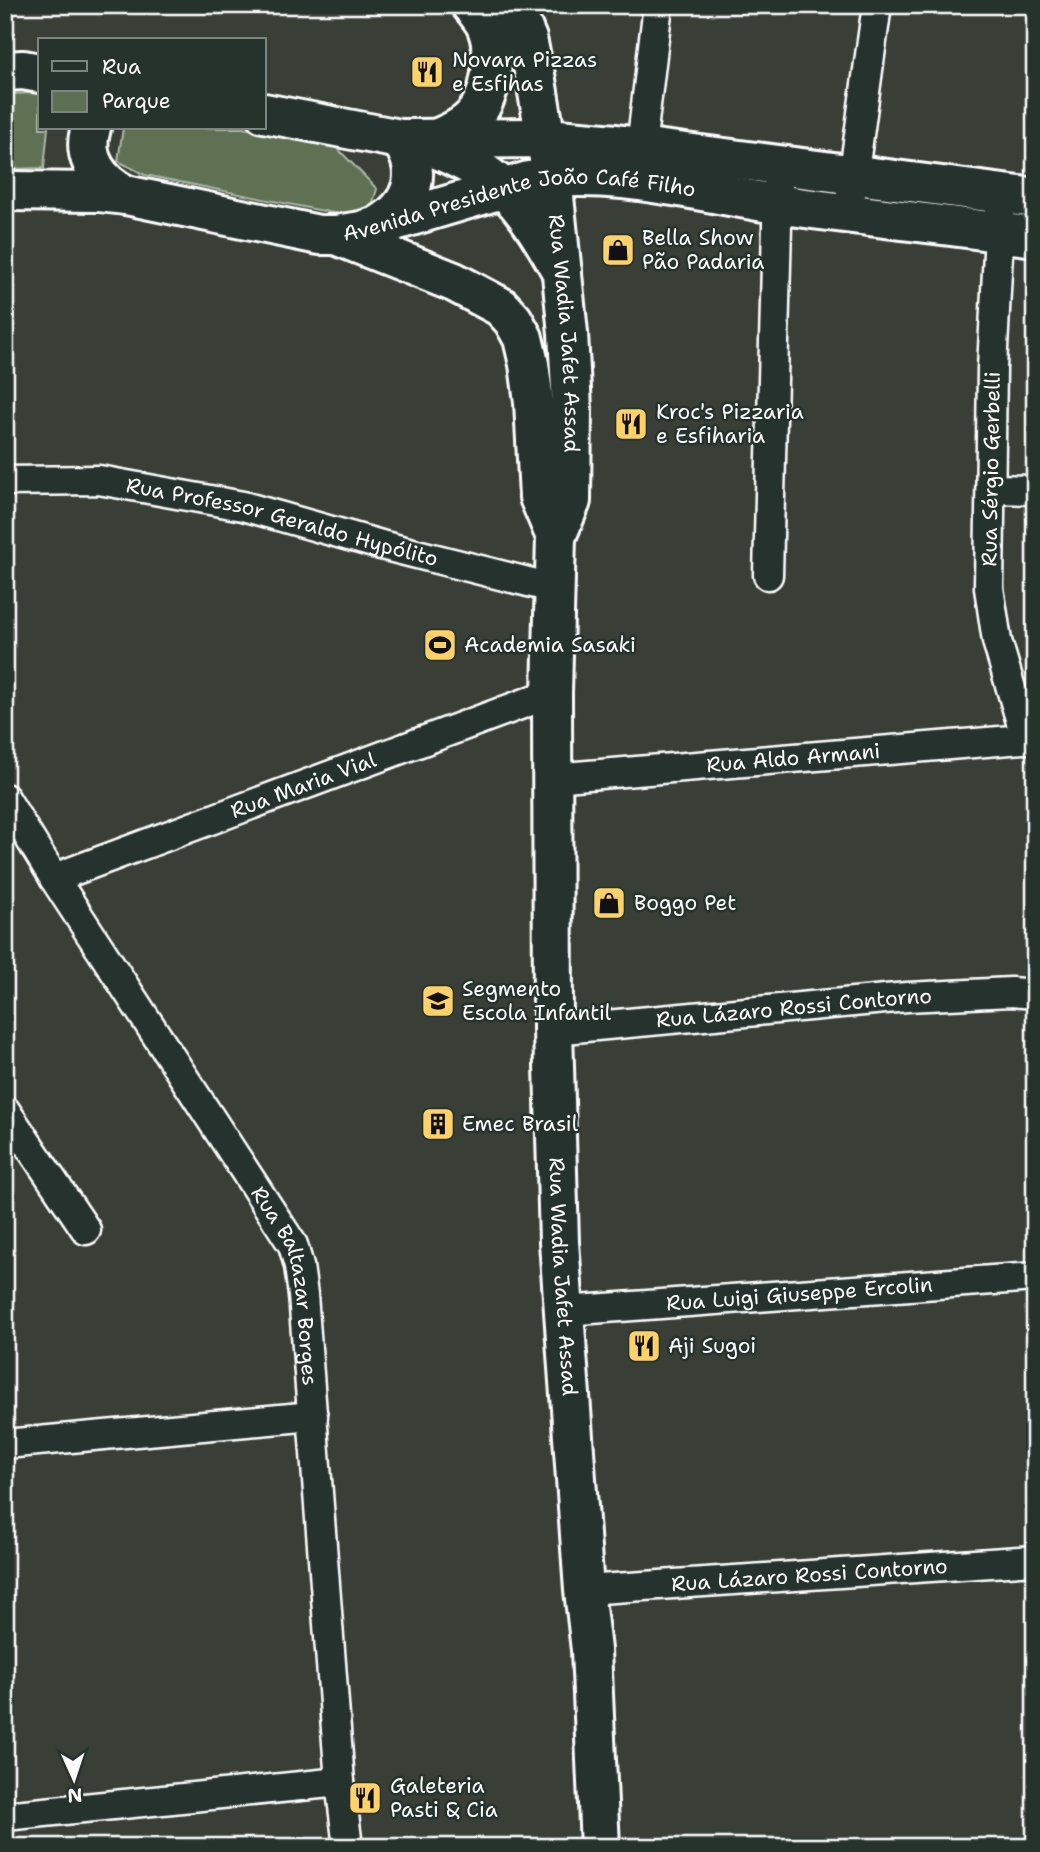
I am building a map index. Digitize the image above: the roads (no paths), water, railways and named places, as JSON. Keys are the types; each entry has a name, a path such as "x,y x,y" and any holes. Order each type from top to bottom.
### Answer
{"street":[{"path":"418,140 462,127 472,119 486,94 490,41 487,27 471,5"},
{"name":"Rua Wadia Jafet Assad","path":"513,5 521,21 531,56 552,177 572,409 571,501 556,537 552,693 553,1030 559,1242 584,1590 591,1650 600,1847"},
{"path":"641,148 658,5"},
{"path":"849,213 877,5"},
{"path":"5,71 38,73"},
{"name":"Avenida Presidente João Café Filho","path":"266,113 418,140 546,138 1018,196"},
{"path":"91,130 89,152 93,164 102,180 126,195"},
{"path":"418,140 483,172 504,188 533,220 562,272"},
{"path":"381,224 402,207 411,186 412,163 418,140"},
{"path":"768,575 779,166"},
{"name":"Avenida Presidente João Café Filho","path":"5,191 79,191 126,195 294,231 336,235 361,231 504,188 552,177 596,177 776,204 1017,234"},
{"name":"Rua Sérgio Gerbelli","path":"1018,196 1017,234 992,368 989,575 997,640 1030,738"},
{"name":"Rua Wadia Jafet Assad","path":"336,235 464,286 501,307 513,320 523,338 529,364 534,402 539,497 556,537"},
{"name":"Rua Professor Geraldo Hypólito","path":"5,481 99,480 243,506 381,545 556,589"},
{"path":"991,489 1035,490"},
{"name":"Rua Maria Vial","path":"54,878 552,693"},
{"name":"Rua Aldo Armani","path":"552,778 1030,738"},
{"name":"Rua Baltazar Borges","path":"5,798 54,878 293,1245 303,1295 340,1783 348,1847"},
{"name":"Rua Lázaro Rossi Contorno","path":"553,1030 907,998 1012,992 1035,994"},
{"path":"5,1110 13,1136 86,1230"},
{"name":"Rua Luigi Giuseppe Ercolin","path":"564,1311 1035,1277"},
{"path":"5,1444 313,1416"},
{"name":"Rua Lázaro Rossi Contorno","path":"584,1590 1035,1560"},
{"path":"5,1816 340,1783"}],"place":[{"name":"Novara Pizzas e Esfihas","path":"427,72"},
{"name":"Bella Show Pão Padaria","path":"618,250"},
{"name":"Kroc's Pizzaria e Esfiharia","path":"631,424"},
{"name":"Academia Sasaki","path":"440,645"},
{"name":"Boggo Pet","path":"609,903"},
{"name":"Segmento Escola Infantil","path":"438,1001"},
{"name":"Emec Brasil","path":"438,1124"},
{"name":"Aji Sugoi","path":"644,1346"},
{"name":"Galeteria Pasti & Cia","path":"365,1798"}]}
